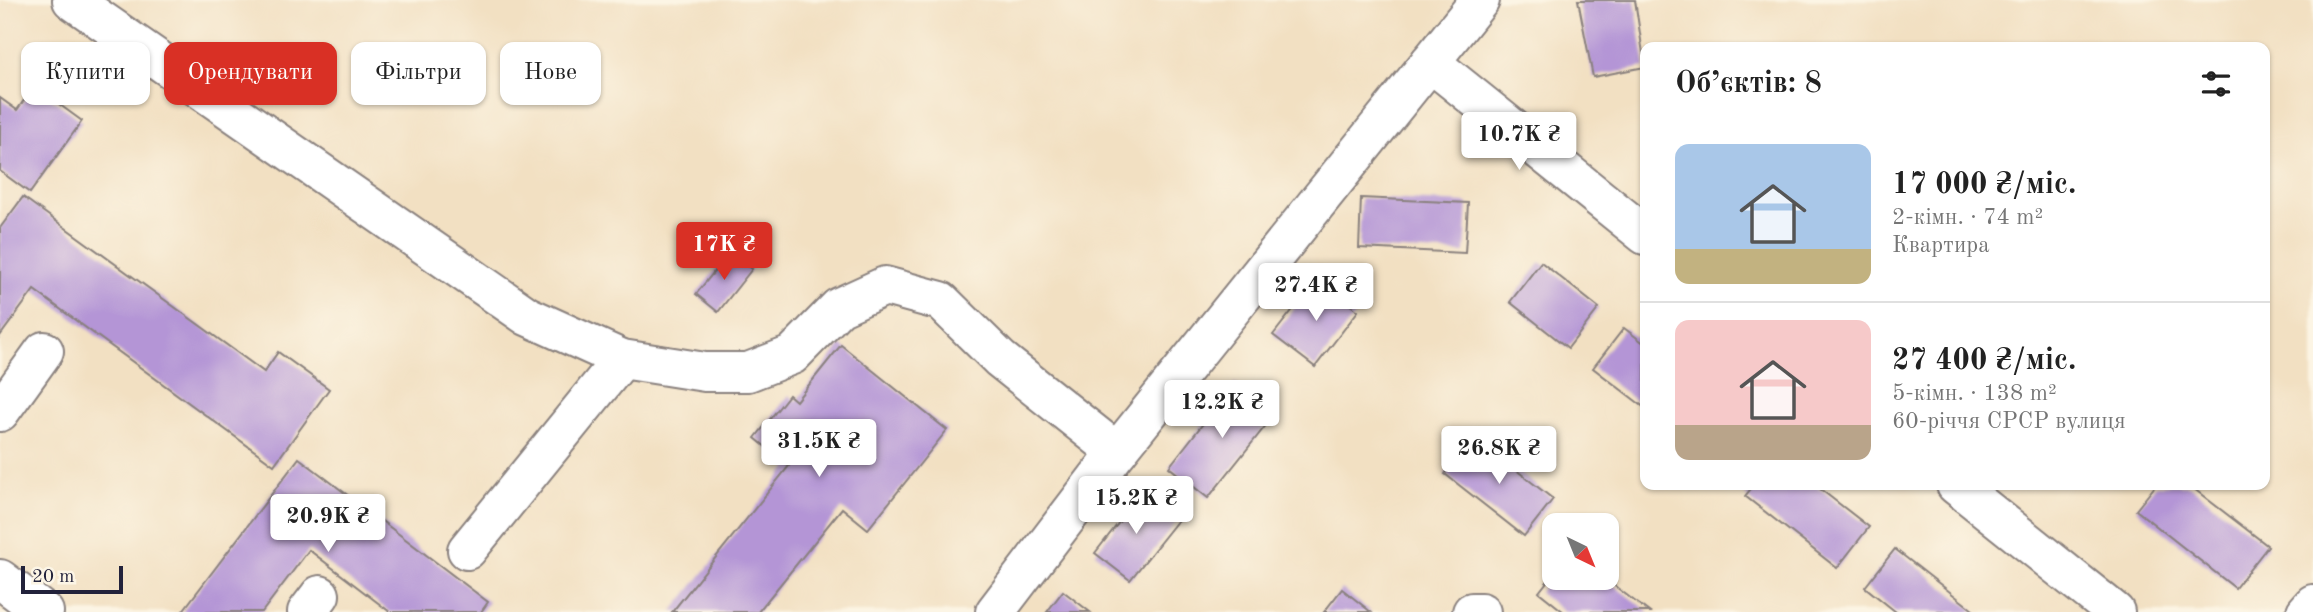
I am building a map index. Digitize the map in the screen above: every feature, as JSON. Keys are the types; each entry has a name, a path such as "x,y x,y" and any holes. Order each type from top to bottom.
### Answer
{"street":[{"path":"72,0 527,316 622,359 705,372 748,372 793,355 839,307 885,286 941,301 1000,359 1117,452"},
{"path":"995,612 1117,452 1480,0"},
{"path":"1430,62 1640,231"},
{"path":"0,412 44,351"},
{"path":"467,550 622,359"},
{"path":"1962,490 2115,612"},
{"path":"0,579 44,612"},
{"path":"2306,612 2313,604"},
{"path":"1472,612 1481,612"}],"building":[{"path":"1578,0 1635,0 1641,42 1640,68 1593,77"},
{"path":"0,98 17,110 21,104 60,105 82,121 30,193 0,171"},
{"path":"23,197 264,372 278,352 329,389 274,465 34,290 0,336 0,228"},
{"path":"1361,198 1468,203 1465,253 1359,248"},
{"path":"730,252 752,269 718,312 696,294"},
{"path":"1541,262 1599,308 1568,348 1510,302"},
{"path":"1317,279 1358,311 1315,367 1273,335"},
{"path":"1624,328 1640,340 1640,404 1593,368"},
{"path":"841,345 947,430 868,529 842,508 758,612 672,612 789,466 755,438 789,395 796,401"},
{"path":"1235,383 1275,414 1208,498 1169,467"},
{"path":"1474,437 1553,499 1524,536 1445,474"},
{"path":"299,458 488,602 481,612 390,612 309,550 262,612 182,612"},
{"path":"1750,490 1821,490 1869,527 1837,568 1745,496"},
{"path":"2152,490 2195,490 2268,546 2235,588 2136,510"},
{"path":"1142,493 1178,520 1130,580 1095,553"},
{"path":"1895,549 1973,610 1896,612 1865,587"},
{"path":"1542,588 1619,589 1649,612 1564,612 1539,592"},
{"path":"1342,589 1371,612 1324,612"},
{"path":"1063,591 1090,612 1047,612"}]}
